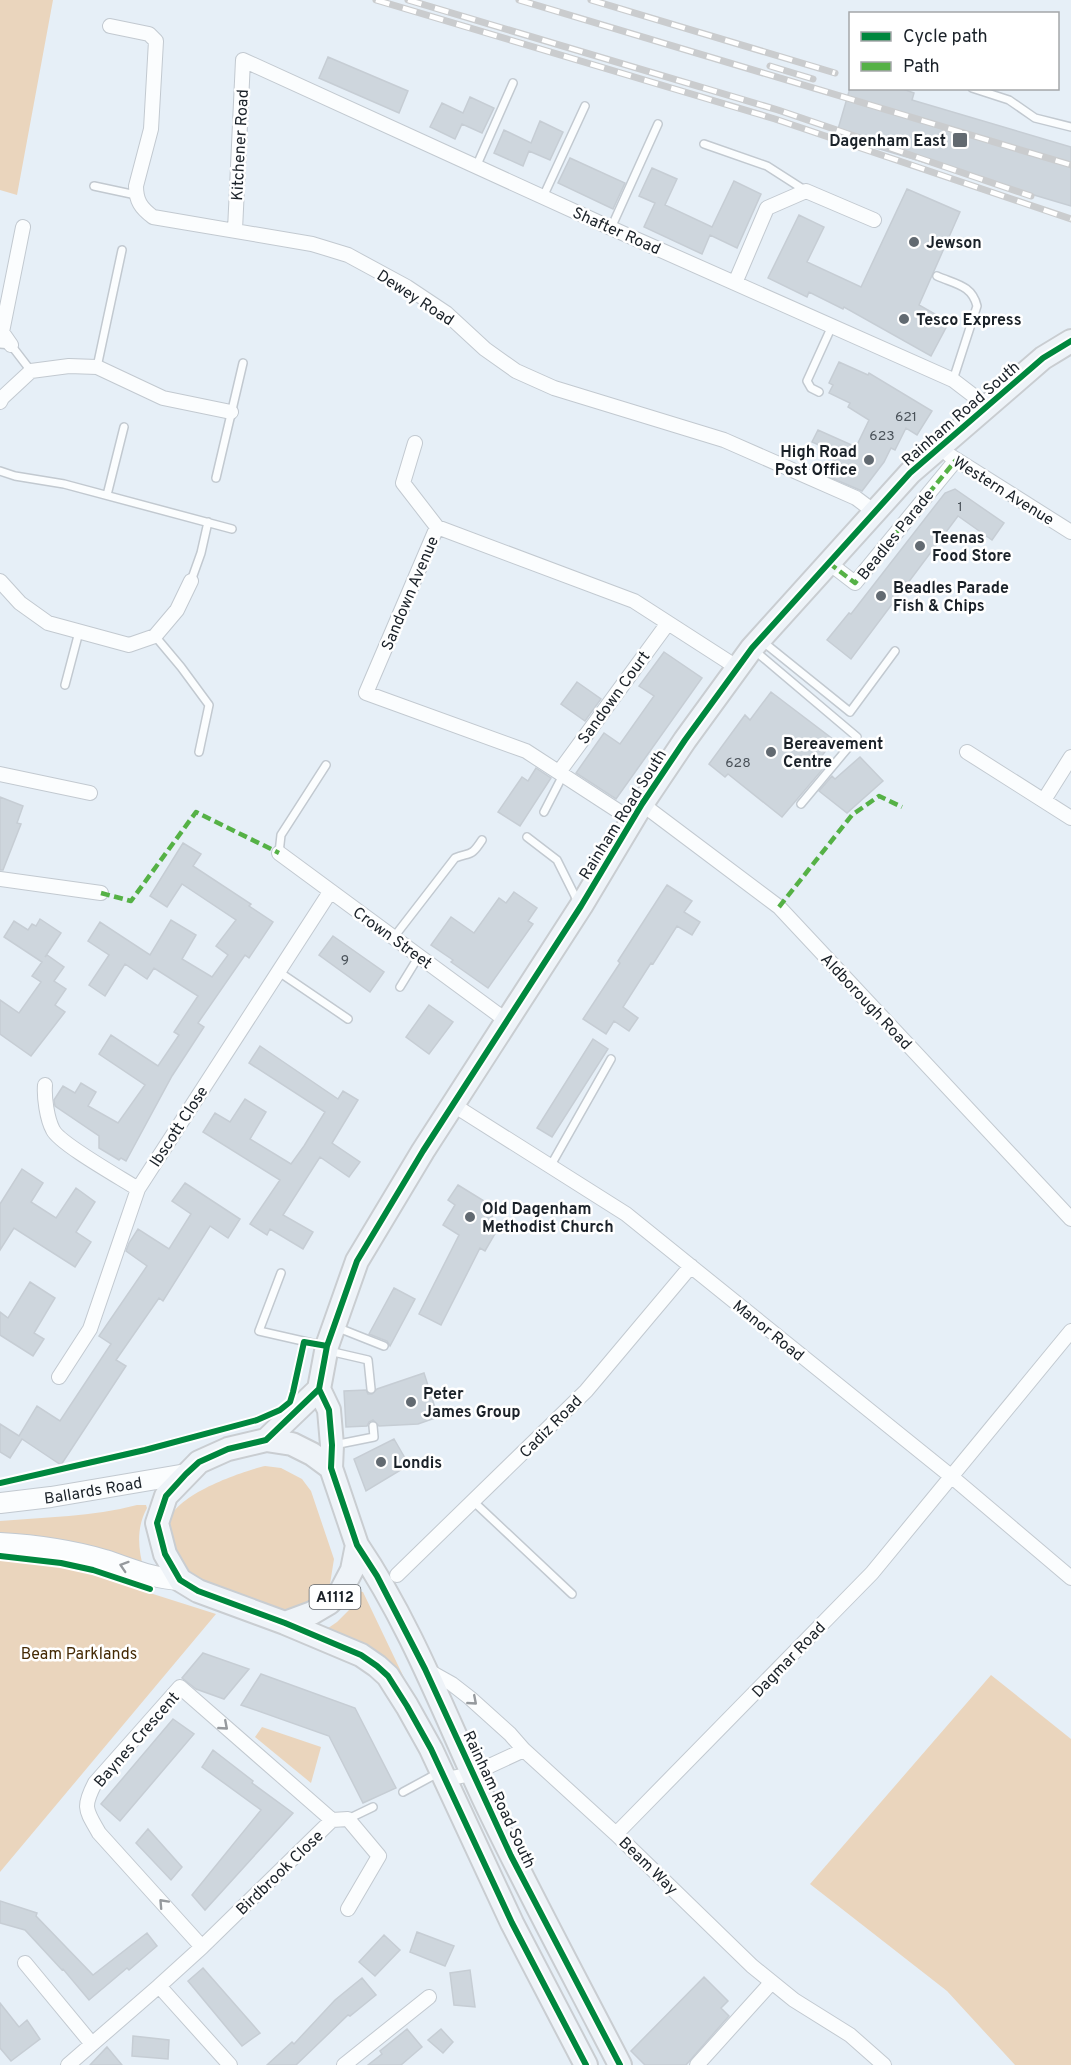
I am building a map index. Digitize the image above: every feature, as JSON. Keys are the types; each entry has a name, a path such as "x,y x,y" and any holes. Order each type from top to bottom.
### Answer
{"main road":[{"name":"Rainham Road South","path":"319,1389 329,1341 357,1261 452,1104 581,906 637,812 685,740 756,644 910,473 947,453 987,406 1043,358 1069,346"},
{"path":"266,1440 319,1389"},
{"name":"A1112","path":"285,1623 321,1608 341,1591 352,1570 357,1545 331,1468 329,1410 319,1389"},
{"path":"180,1580 165,1554 157,1523 166,1496 199,1462 228,1449 266,1440 292,1444 312,1454 331,1468"},
{"name":"Ballards Road","path":"0,1503 51,1497 186,1474"},
{"path":"0,1543 68,1551 164,1579 180,1580"},
{"name":"Rainham Road South","path":"357,1545 377,1576 425,1669 511,1856 620,2065"},
{"name":"A1112","path":"180,1580 221,1601 285,1623 361,1655 388,1676 444,1775 503,1904 586,2065"}],"street":[{"path":"110,26 149,34 156,41 151,129 136,186 136,195"},
{"name":"Shafter Road","path":"243,60 735,284 953,380 987,406"},
{"name":"Kitchener Road","path":"235,230 243,60"},
{"path":"735,284 766,208 806,190 874,220"},
{"name":"Dewey Road","path":"136,195 136,200 153,217 312,244 348,255 407,287 446,313 484,349 516,371 554,388 724,440 856,498 876,513"},
{"path":"5,344 2,332 23,227"},
{"path":"0,402 31,371 69,366 97,368 163,398 231,412"},
{"path":"415,443 403,483 437,527"},
{"name":"Western Avenue","path":"947,453 1071,532"},
{"name":"Beadles Parade","path":"829,563 855,583 947,453"},
{"name":"Sandown Avenue","path":"637,812 561,773 526,751 366,693 437,527 634,601 738,668"},
{"path":"0,581 20,603 48,624 129,645 155,636 177,610 191,581"},
{"name":"Sandown Court","path":"561,773 668,623"},
{"path":"967,752 1071,818"},
{"path":"1044,800 1071,757"},
{"path":"0,774 90,793"},
{"name":"Aldborough Road","path":"637,812 779,907 1071,1219"},
{"name":"Crown Street","path":"279,853 507,1021"},
{"path":"0,879 101,893"},
{"name":"Ibscott Close","path":"59,1377 90,1329 138,1189 330,892"},
{"path":"45,1085 44,1097 54,1132 74,1149 138,1189"},
{"name":"Manor Road","path":"452,1104 626,1214 952,1477 1071,1578"},
{"name":"Cadiz Road","path":"398,1575 586,1391 691,1266"},
{"path":"952,1477 1071,1331"},
{"name":"Dagmar Road","path":"616,1834 872,1573 952,1477"},
{"name":"Beam Way","path":"425,1669 452,1684 510,1734 524,1750 616,1834 771,1983 850,2035 884,2065"},
{"name":"Baynes Crescent","path":"202,1947 99,1833 86,1811 88,1796 95,1783 180,1688 333,1820"},
{"path":"444,1775 472,1774 524,1750"},
{"path":"348,1819 380,1856 348,1909"},
{"name":"Birdbrook Close","path":"68,2065 202,1947 333,1820 348,1819"},
{"path":"25,1963 92,2044"},
{"path":"697,2065 771,1983"},
{"path":"159,1986 230,2065"},
{"path":"344,2065 429,1997"}],"lane":[{"path":"476,167 513,83"},
{"path":"978,90 1009,100 1035,118 1071,127"},
{"path":"543,197 585,105"},
{"path":"611,228 658,124"},
{"path":"704,144 767,166 806,190"},
{"path":"94,186 136,195"},
{"path":"97,368 122,250"},
{"path":"937,276 968,289 974,295 977,306 953,380"},
{"path":"819,392 811,388 807,381 832,326"},
{"path":"5,344 31,371"},
{"path":"216,478 243,363"},
{"path":"107,495 124,427"},
{"path":"0,471 107,495 232,529"},
{"path":"191,581 201,553 208,522"},
{"path":"65,685 79,632"},
{"path":"155,636 209,705 200,752"},
{"path":"756,644 850,712 895,651"},
{"path":"756,644 857,737 801,804"},
{"path":"279,853 282,835 326,765"},
{"path":"544,812 561,773"},
{"path":"527,837 557,860 581,906"},
{"path":"394,937 455,858 469,855 482,840"},
{"path":"400,987 419,956"},
{"path":"279,972 348,1019"},
{"path":"551,1165 611,1059"},
{"path":"281,1273 259,1331 384,1346"},
{"path":"329,1341 368,1360 371,1389"},
{"path":"332,1445 374,1437 373,1426"},
{"path":"474,1502 572,1594"},
{"path":"403,1792 444,1775"},
{"path":"348,1819 372,1807"}],"green space":[{"path":"0,0 53,0 17,195 0,190"},
{"path":"265,1466 281,1468 302,1479 311,1491 334,1559 330,1584 323,1595 289,1614 185,1580 167,1527 171,1516 192,1496 224,1480"},
{"path":"146,1505 147,1508 141,1523 139,1539 144,1570 0,1542 0,1521 86,1514"},
{"name":"Beam Parklands","path":"0,1560 68,1567 216,1614 0,1872"},
{"path":"359,1591 363,1592 441,1755 396,1685 321,1633 349,1610"},
{"path":"991,1675 1071,1739 1071,2065 1015,2065 947,1991 810,1884"},
{"path":"262,1727 321,1747 311,1783 255,1737"}],"building":[{"path":"328,57 408,91 399,113 319,78"},
{"path":"849,90 906,90 914,93 912,100 1071,147 1071,206 836,136"},
{"path":"470,97 494,108 482,133 462,124 455,139 430,127 442,103 463,113"},
{"path":"540,121 563,132 550,160 529,151 523,166 494,153 504,130 531,143"},
{"path":"570,158 625,183 613,209 558,183"},
{"path":"652,168 677,179 665,205 712,227 734,181 761,194 737,248 710,235 702,254 644,227 655,203 639,196"},
{"path":"907,189 960,212 919,305 949,322 931,356 844,307 843,309 809,292 807,297 768,278 799,215 824,227 807,262 861,287"},
{"path":"839,362 868,375 869,373 932,411 917,435 906,428 895,450 891,448 884,462 862,491 827,476 836,453 812,442 818,430 856,447 869,420 848,407 850,403 829,393 833,385 829,383"},
{"path":"955,489 1004,523 992,540 958,516 851,659 827,640 849,613 851,614 945,493"},
{"path":"664,652 702,678 616,799 576,773 604,733 620,744 654,696 639,686"},
{"path":"577,682 601,699 585,721 561,704"},
{"path":"771,692 834,740 815,765 822,770 782,817 728,774 725,777 709,764 745,715 750,720"},
{"path":"860,757 883,781 847,813 819,791 832,776 835,779"},
{"path":"536,768 551,778 520,826 498,812 522,777 528,781"},
{"path":"0,797 23,806 17,823 21,824 3,870 0,870"},
{"path":"183,843 201,854 193,866 251,904 249,906 273,922 249,958 245,955 198,1023 204,1027 172,1076 126,1161 121,1158 119,1160 99,1148 99,1136 55,1106 54,1100 63,1086 75,1093 81,1083 96,1092 88,1106 118,1123 145,1085 99,1054 111,1035 158,1066 179,1035 174,1032 198,996 154,968 147,979 125,964 105,996 89,985 109,955 88,941 100,922 150,955 171,920 196,935 182,959 212,977 228,955 216,946 236,920 182,884 167,907 150,896"},
{"path":"667,885 692,901 684,912 700,922 692,935 677,926 653,964 651,963 623,1007 638,1018 629,1031 614,1021 606,1034 583,1019"},
{"path":"514,892 537,908 528,921 533,924 488,988 431,945 451,917 474,933 499,898 506,903"},
{"path":"40,919 61,933 45,957 47,955 64,967 54,981 66,989 55,1005 65,1012 31,1056 0,1034 0,1000 19,1013 41,982 32,976 42,962 4,937 14,921 28,930 32,924 36,926"},
{"path":"333,936 384,972 370,992 319,955"},
{"path":"429,1005 453,1022 429,1054 406,1037"},
{"path":"593,1039 608,1049 552,1137 537,1128"},
{"path":"260,1046 338,1099 343,1091 358,1100 332,1143 360,1162 349,1177 320,1157 283,1215 313,1232 303,1249 270,1229 267,1235 250,1224 280,1180 203,1132 215,1113 230,1122 245,1099 266,1112 250,1139 291,1164 304,1146 325,1112 249,1063"},
{"path":"22,1169 43,1183 31,1202 56,1218 76,1188 95,1202 76,1232 91,1242 75,1267 14,1228 0,1250 0,1204"},
{"path":"185,1183 240,1219 228,1238 210,1226 163,1301 159,1298 116,1360 126,1366 61,1465 22,1439 10,1458 0,1452 0,1424 19,1436 37,1406 60,1421 111,1344 99,1336 147,1266 126,1251 129,1243 138,1229 169,1249 191,1214 172,1201"},
{"path":"458,1185 497,1209 486,1226 496,1232 485,1251 480,1248 441,1325 419,1314 459,1235 443,1225 455,1205 448,1200"},
{"path":"30,1282 55,1298 34,1333 44,1339 33,1356 0,1335 0,1312 8,1318"},
{"path":"394,1288 415,1299 390,1346 387,1341 369,1334"},
{"path":"424,1373 438,1417 418,1424 379,1426 373,1420 367,1426 346,1427 344,1391 366,1390 368,1394 372,1394 377,1389"},
{"name":"Londis","path":"394,1439 409,1465 366,1491 354,1459"},
{"path":"203,1653 249,1669 224,1699 196,1689 182,1678"},
{"path":"261,1674 355,1708 396,1788 363,1803 329,1736 241,1705"},
{"path":"173,1719 194,1734 120,1821 101,1804"},
{"path":"213,1750 293,1813 205,1910 192,1895 261,1810 202,1767"},
{"path":"148,1829 182,1867 171,1880 136,1843"},
{"path":"0,1901 37,1913 36,1916 93,1975 147,1933 157,1946 89,2000 25,1930 0,1923"},
{"path":"417,1932 454,1946 445,1966 410,1952"},
{"path":"384,1935 400,1950 375,1976 359,1962"},
{"path":"203,1968 260,2033 242,2046 188,1981"},
{"path":"470,1970 475,2007 454,2005 450,1973"},
{"path":"704,1977 728,2001 721,2008 729,2016 686,2065 645,2065 631,2051"},
{"path":"362,1978 376,1995 350,2016 348,2015 296,2065 267,2065 292,2042 294,2044 335,2000"},
{"path":"0,2003 19,2027 27,2020 40,2039 11,2061 0,2048"},
{"path":"407,2029 422,2047 401,2065 368,2065 382,2054 380,2051"},
{"path":"441,2029 453,2042 443,2053 428,2040"},
{"path":"133,2036 169,2040 168,2059 132,2056"},
{"path":"107,2047 122,2065 90,2065"}],"railway":[{"path":"376,0 775,119 1071,219"},
{"path":"408,0 778,110 1031,196"},
{"path":"519,0 1071,165"},
{"path":"591,0 835,73"},
{"path":"770,66 813,79"}],"marked path":[{"path":"829,563 855,583 956,460"},
{"path":"779,907 852,815 879,796 902,807"},
{"path":"101,893 131,901 196,812 279,853"}],"cycle path":[{"path":"620,2065 511,1856 425,1669 377,1576 357,1545 331,1468 329,1410 319,1389 327,1346 357,1261 423,1151 581,906 642,804 752,648 910,473 1043,358 1071,341"},
{"path":"0,1483 145,1450 257,1420 280,1410 290,1402 304,1342 327,1346"},
{"path":"319,1389 266,1440 228,1449 199,1462 186,1474 166,1496 157,1523 165,1554 180,1580 198,1591 285,1623 361,1655 388,1676 431,1749 512,1923 586,2065"},
{"path":"0,1556 61,1563 93,1570 150,1589"}],"place":[{"name":"Dagenham East","path":"960,140"},
{"name":"Jewson","path":"914,242"},
{"name":"Tesco Express","path":"904,319"},
{"name":"High Road Post Office","path":"869,460"},
{"name":"Teenas Food Store","path":"920,546"},
{"name":"Beadles Parade Fish & Chips","path":"881,596"},
{"name":"Bereavement Centre","path":"771,752"},
{"name":"Old Dagenham Methodist Church","path":"470,1217"},
{"name":"Peter James Group","path":"411,1402"},
{"name":"Londis","path":"381,1462"}]}
